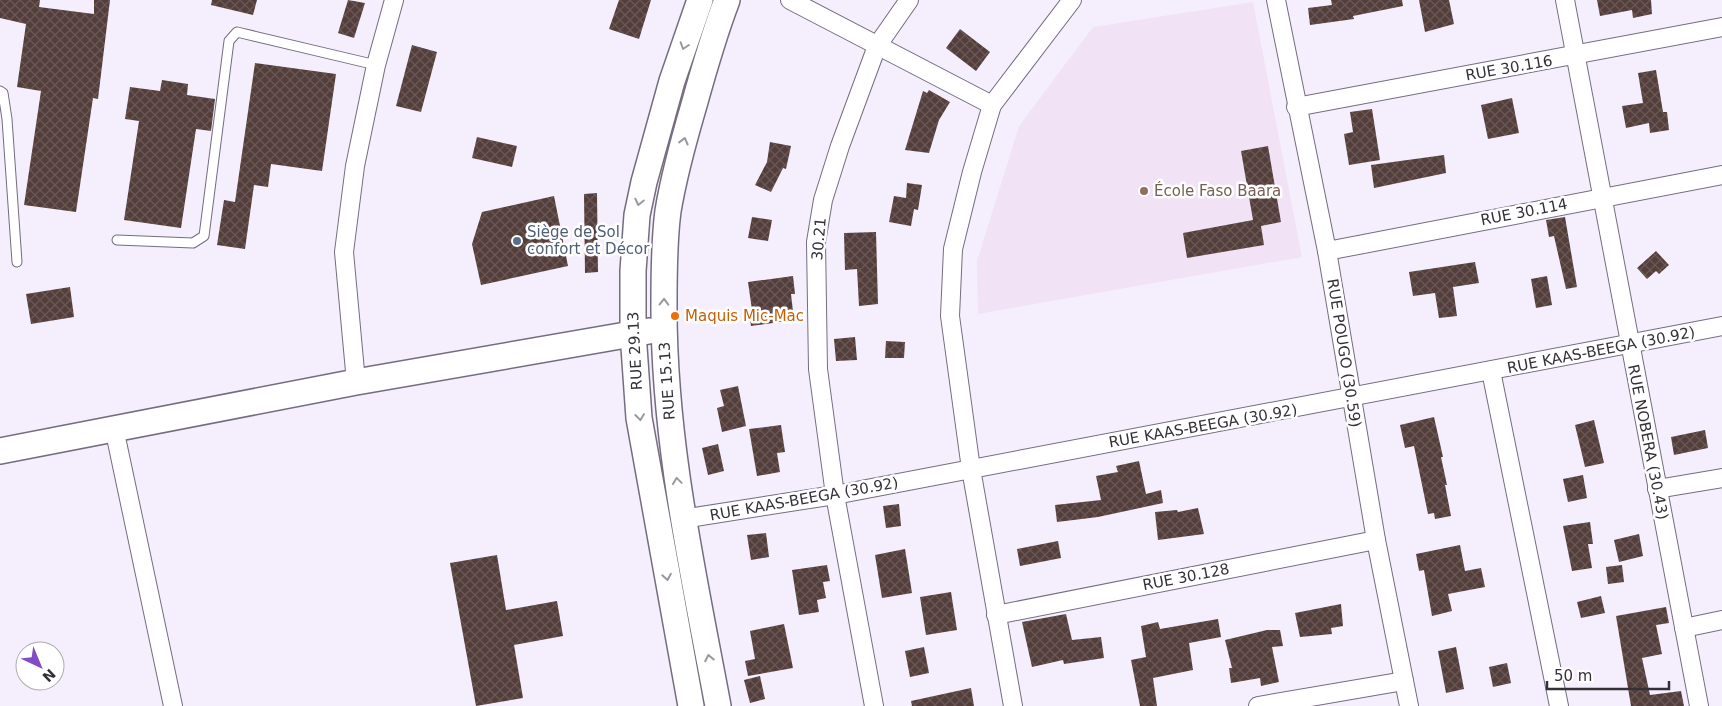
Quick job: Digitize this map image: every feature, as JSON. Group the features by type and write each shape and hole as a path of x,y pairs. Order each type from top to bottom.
{"main road":[{"name":"RUE 29.13","path":"691,706 639,418 633,333 633,271 637,215 672,81 700,0"},
{"name":"RUE 15.13","path":"718,706 682,519 669,422 664,329 668,212 687,131 727,0"},
{"path":"0,451 356,382 664,329"}],"street":[{"path":"356,382 344,252 355,166 376,65 394,0"},
{"path":"790,0 992,105"},
{"name":"30.21","path":"874,706 835,496 818,369 816,242 823,200 840,146 877,46 909,0"},
{"path":"1013,706 971,469 950,316 953,249 972,172 992,105 1072,0"},
{"name":"RUE POUGO (30.59)","path":"1276,0 1296,107 1327,251 1376,540 1410,706"},
{"name":"RUE NOBERA (30.43)","path":"1565,0 1699,706"},
{"name":"RUE 30.116","path":"1296,107 1722,27"},
{"name":"RUE 30.114","path":"1327,251 1722,175"},
{"name":"RUE KAAS-BEEGA (30.92)","path":"682,519 835,496 1722,326"},
{"path":"1491,371 1559,706"},
{"path":"114,428 173,706"},
{"path":"1657,489 1722,478"},
{"name":"RUE 30.128","path":"996,615 1376,540"},
{"path":"1684,628 1722,620"},
{"path":"1258,706 1404,681"}],"lane":[{"path":"117,240 194,243 204,236 229,41 237,32 376,65"},
{"path":"0,91 3,94 7,119 17,262"}],"shaded area":[{"name":"École Faso Baara","path":"1253,2 1302,257 978,314 977,261 1019,126 1093,27"}],"building":[{"path":"0,0 40,0 39,7 94,14 94,0 110,0 98,99 93,98 76,212 24,205 41,91 17,87 26,24 0,18"},
{"path":"212,0 257,0 253,15 211,5"},
{"path":"348,0 365,3 354,38 338,33"},
{"path":"619,0 651,0 639,39 609,29"},
{"path":"1331,0 1402,0 1403,6 1353,16 1354,19 1310,25 1308,8 1332,5"},
{"path":"1419,0 1449,0 1454,24 1425,32"},
{"path":"1597,0 1651,0 1652,14 1633,18 1632,10 1600,16"},
{"path":"960,29 990,52 976,71 946,48"},
{"path":"412,45 437,52 421,112 396,106"},
{"path":"255,63 336,74 322,171 271,164 268,187 254,185 245,249 217,245 224,200 235,202"},
{"path":"1656,70 1663,112 1667,112 1669,130 1650,133 1649,123 1626,128 1622,106 1643,103 1638,73"},
{"path":"162,80 188,84 187,95 215,99 211,131 196,129 181,228 124,220 139,121 125,119 130,87 160,91"},
{"path":"929,90 950,102 939,120 929,153 905,150 923,91 927,93"},
{"path":"1512,98 1519,133 1488,139 1481,105"},
{"path":"1372,109 1380,160 1349,165 1344,134 1353,132 1350,112"},
{"path":"477,137 517,146 512,167 472,158"},
{"path":"770,142 791,146 786,169 783,168 771,192 755,185 767,162"},
{"path":"1268,146 1281,222 1261,226 1264,245 1187,258 1183,233 1253,220 1241,151"},
{"path":"1444,155 1446,173 1374,188 1371,165"},
{"path":"907,183 922,185 918,210 914,209 911,226 889,222 894,196 906,198"},
{"path":"597,193 598,272 585,273 584,194"},
{"path":"554,196 568,266 481,285 472,244 482,212"},
{"path":"752,217 772,220 768,241 748,238"},
{"path":"1565,217 1577,287 1566,289 1554,236 1549,237 1546,220"},
{"path":"876,232 878,304 859,306 857,269 845,270 844,233"},
{"path":"1656,251 1669,265 1659,274 1656,271 1647,279 1637,268"},
{"path":"1475,262 1479,283 1453,287 1457,316 1439,318 1435,293 1413,296 1409,272"},
{"path":"793,276 795,294 791,294 794,320 751,326 749,311 752,310 748,282"},
{"path":"1547,276 1552,305 1536,308 1531,279"},
{"path":"70,287 74,317 31,324 26,294"},
{"path":"855,337 857,360 836,361 834,339"},
{"path":"886,341 905,342 904,358 885,358"},
{"path":"738,386 746,426 722,432 717,408 724,406 720,390"},
{"path":"1434,417 1443,457 1441,457 1451,516 1435,519 1434,513 1428,514 1414,446 1405,448 1400,425"},
{"path":"1594,420 1604,463 1585,467 1575,425"},
{"path":"781,425 785,452 777,453 780,472 757,476 749,429"},
{"path":"1705,430 1708,448 1674,455 1671,437"},
{"path":"718,444 724,471 708,475 702,448"},
{"path":"1139,461 1146,494 1161,490 1163,503 1098,517 1057,522 1055,505 1101,500 1096,476 1118,472 1116,466"},
{"path":"1583,475 1587,498 1568,502 1563,479"},
{"path":"899,504 901,526 886,528 883,506"},
{"path":"1198,508 1204,534 1158,540 1155,512 1177,510 1178,512"},
{"path":"1590,522 1593,544 1588,544 1592,568 1572,571 1563,526"},
{"path":"766,533 769,557 751,560 747,535"},
{"path":"1639,534 1643,556 1619,562 1614,540"},
{"path":"1058,541 1061,558 1020,566 1017,549"},
{"path":"1460,545 1465,571 1481,568 1485,587 1448,594 1452,611 1432,616 1424,570 1419,571 1416,554"},
{"path":"905,549 912,593 882,598 875,555"},
{"path":"497,555 506,610 557,601 563,636 514,645 523,698 476,706 450,563"},
{"path":"827,565 830,581 823,582 826,598 817,600 819,612 799,615 792,570"},
{"path":"1622,565 1624,582 1608,584 1606,567"},
{"path":"951,592 957,630 926,635 920,597"},
{"path":"1601,596 1605,613 1581,618 1577,602"},
{"path":"1341,604 1343,626 1331,628 1332,634 1300,637 1295,613"},
{"path":"1666,607 1669,623 1656,625 1662,654 1642,658 1650,695 1681,691 1684,706 1631,706 1616,616"},
{"path":"1066,614 1072,640 1101,637 1104,658 1064,664 1063,660 1032,667 1022,622"},
{"path":"1218,619 1221,637 1189,643 1193,670 1153,678 1157,706 1140,706 1131,660 1146,657 1141,626 1158,622 1160,629"},
{"path":"784,624 793,668 748,676 745,661 755,659 750,631"},
{"path":"1267,630 1280,630 1283,646 1272,647 1279,682 1261,686 1260,678 1231,683 1229,668 1232,668 1225,640"},
{"path":"924,647 929,673 910,677 905,651"},
{"path":"1456,647 1464,689 1446,693 1438,651"},
{"path":"1507,663 1511,683 1493,687 1489,667"},
{"path":"760,676 765,699 750,703 744,680"},
{"path":"971,688 974,706 912,706 911,701"}],"place":[{"name":"École Faso Baara","path":"1144,191"},
{"name":"Siège de Sol confort et Décor","path":"517,241"},
{"name":"Maquis Mic-Mac","path":"675,316"}]}
